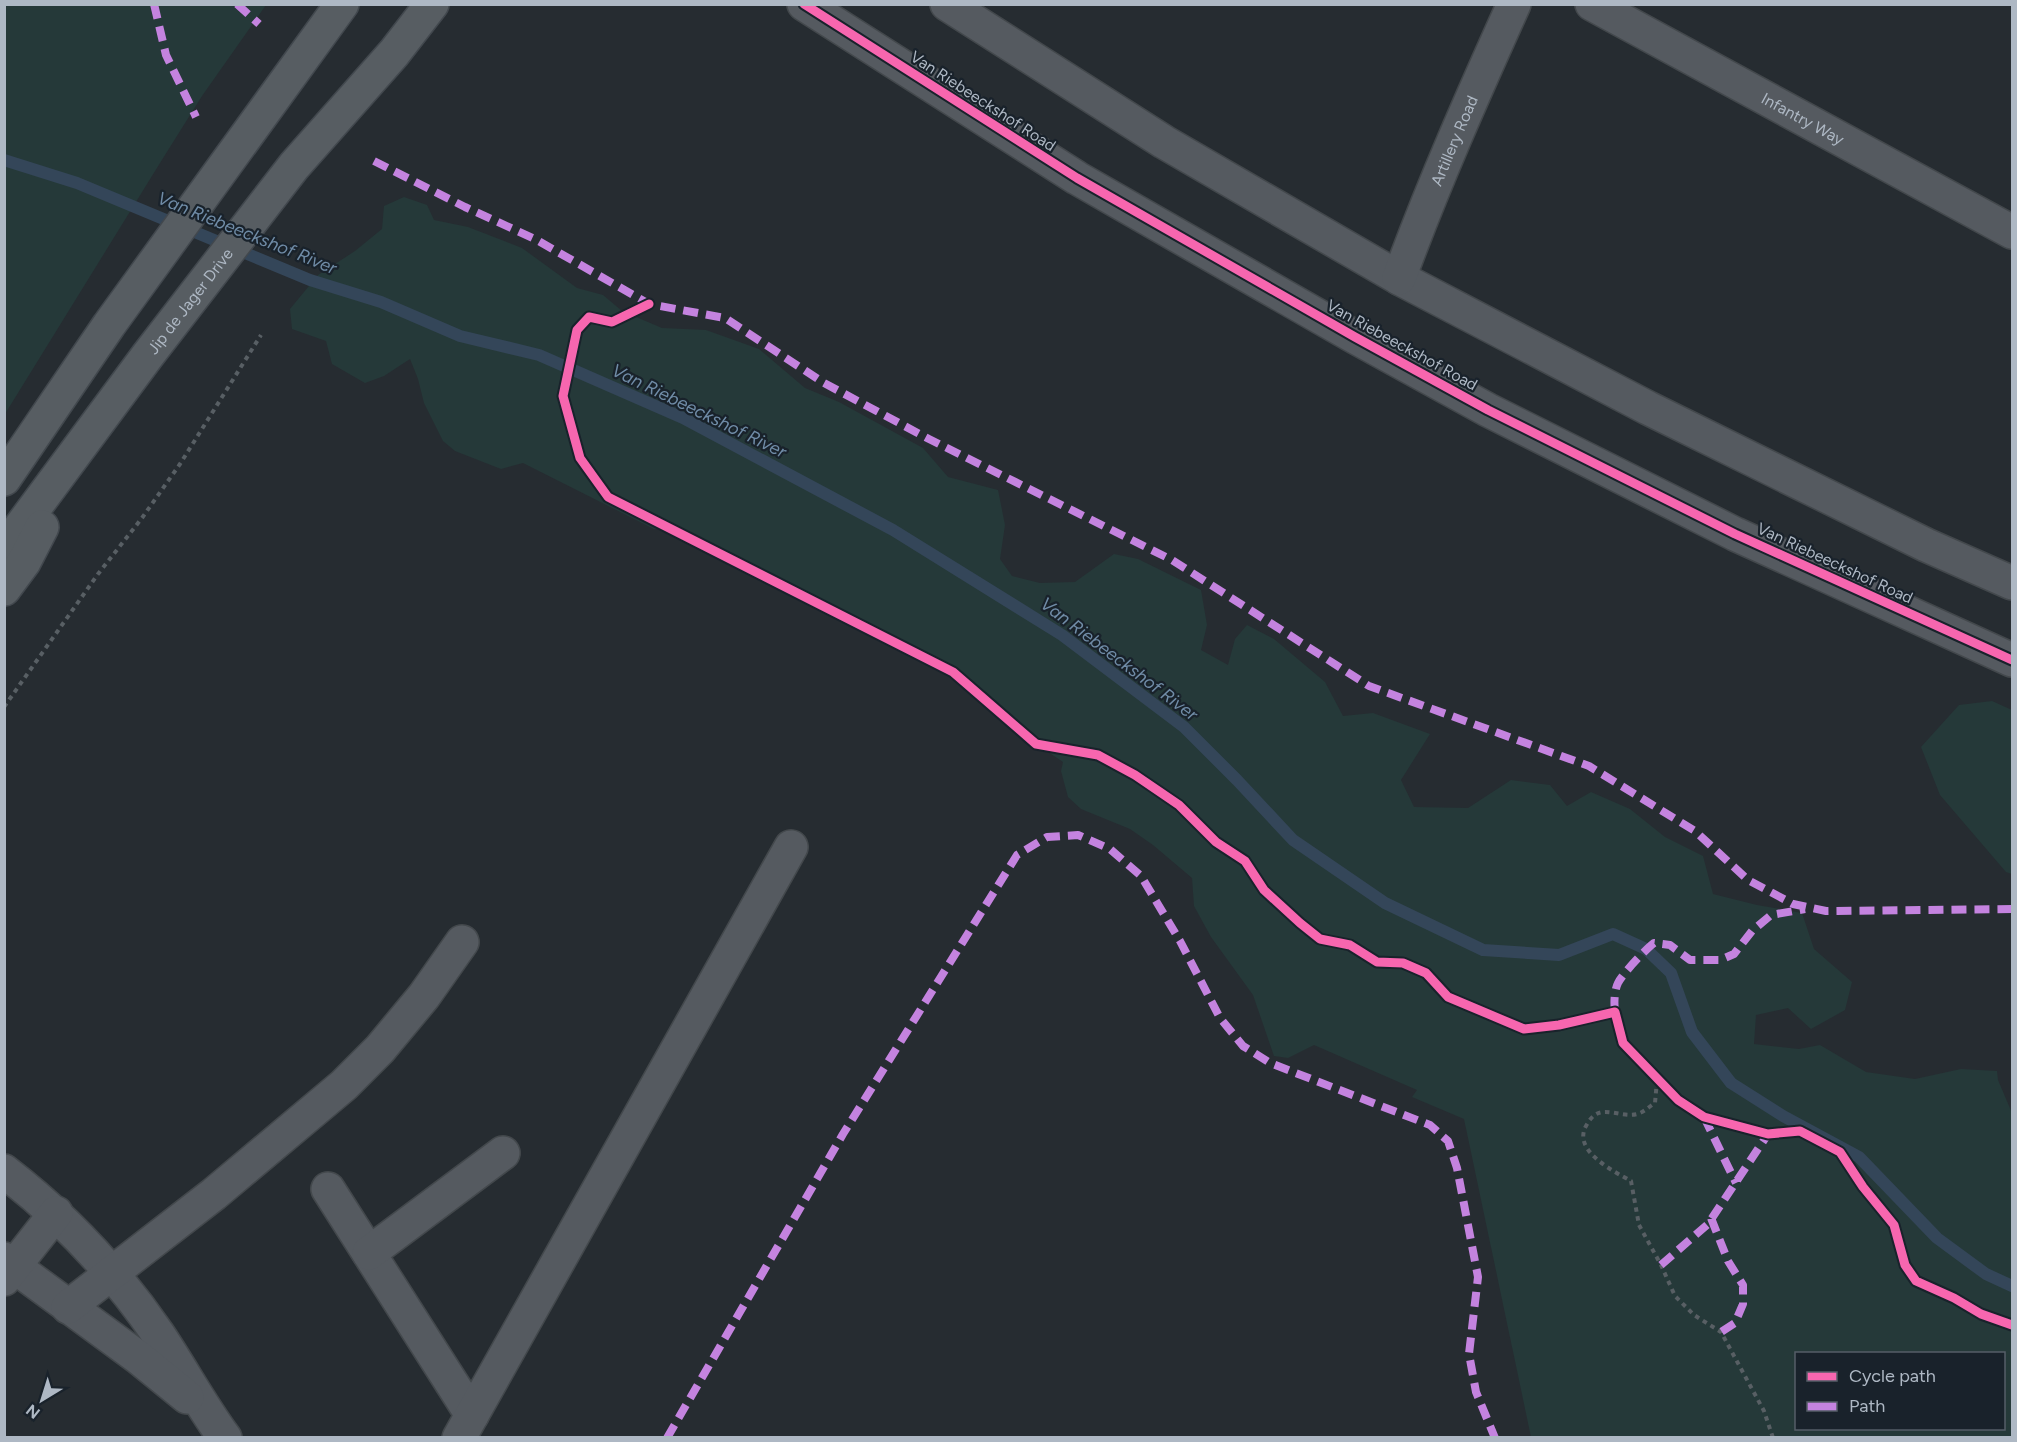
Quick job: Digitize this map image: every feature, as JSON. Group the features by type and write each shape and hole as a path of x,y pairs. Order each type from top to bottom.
{"main road":[{"path":"4,479 109,325 342,4"},
{"name":"Jip de Jager Drive","path":"4,549 70,458 294,166 394,53 432,4"},
{"path":"4,588 24,562 37,539 70,458"}],"street":[{"name":"Van Riebeeckshof Road","path":"804,4 1077,178 1355,337 1488,410 1735,534 2013,660"},
{"path":"947,4 1164,142 1400,278 1648,408 1917,541 2013,583"},
{"name":"Artillery Road","path":"1400,278 1415,235 1514,4"},
{"name":"Infantry Way","path":"1592,4 2013,232"},
{"path":"465,1426 791,847"},
{"path":"68,1307 214,1194 344,1084 387,1040 424,996 462,942"},
{"path":"369,1253 503,1153"},
{"path":"4,1171 56,1213 113,1274 158,1334 205,1411 225,1437"},
{"path":"328,1189 369,1253 465,1426"},
{"path":"56,1213 8,1268 68,1307 139,1358 205,1411"}],"path":[{"path":"4,707 98,574 142,518 180,464 261,335"},
{"path":"1657,1080 1655,1103 1638,1114 1602,1112 1592,1116 1584,1131 1585,1143 1592,1155 1603,1166 1631,1181 1639,1225 1675,1296 1695,1315 1721,1332 1764,1411 1773,1437"}],"green space":[{"path":"5,4 266,5 202,96 5,414"},
{"path":"404,197 427,205 434,220 468,227 522,248 577,288 603,295 622,311 662,328 706,330 759,349 805,388 839,402 923,448 948,477 998,490 1005,525 1000,559 1012,576 1040,583 1075,582 1114,554 1138,559 1201,590 1207,625 1201,650 1228,665 1235,639 1247,625 1274,639 1325,682 1343,716 1373,713 1430,734 1401,780 1414,807 1468,808 1511,780 1550,785 1567,806 1591,792 1630,809 1665,837 1703,856 1713,894 1802,913 1814,949 1852,982 1845,1010 1811,1029 1788,1008 1756,1015 1754,1044 1799,1049 1820,1045 1866,1072 1915,1079 1961,1069 1997,1071 1998,1080 2012,1113 2012,1437 1531,1437 1464,1119 1412,1097 1417,1090 1314,1045 1288,1058 1274,1056 1253,995 1211,937 1194,906 1192,878 1130,829 1081,809 1068,797 1061,771 1063,762 1036,744 939,664 896,647 858,628 853,616 812,600 670,529 654,529 523,463 501,469 455,451 443,441 424,403 410,359 384,376 365,383 332,364 326,341 292,329 290,309 318,275 355,251 382,229 384,206"},
{"path":"1992,701 2012,710 2012,874 2006,872 1940,795 1921,747 1959,705"}],"waterway":[{"name":"Van Riebeeckshof River","path":"4,160 77,183 310,280 381,302 460,336 539,355 683,418 893,530 1062,635 1184,727 1293,840 1385,903 1483,950 1559,955 1613,934 1646,949 1671,973 1692,1032 1731,1083 1783,1116 1859,1157 1937,1238 1986,1274 2012,1286"}],"marked path":[{"path":"154,4 166,55 196,117"},
{"path":"237,4 259,24"},
{"path":"374,161 535,239 649,304 725,318 824,383 929,439 1172,560 1369,686 1589,766 1695,831 1748,880 1793,904 1826,911 2012,909"},
{"path":"667,1438 843,1134 1017,855 1047,837 1078,835 1110,849 1141,876 1180,941 1220,1018 1243,1046 1270,1063 1430,1125 1448,1141 1457,1168 1478,1277 1469,1354 1476,1392 1495,1438"},
{"path":"1615,1012 1614,1001 1618,983 1654,943 1670,945 1690,960 1720,960 1734,954 1752,931 1771,915 1805,909"},
{"path":"1704,1117 1736,1183"},
{"path":"1661,1265 1708,1224 1768,1134"},
{"path":"1711,1218 1728,1261 1743,1285 1743,1304 1735,1323 1721,1332"}],"cycle path":[{"path":"804,4 1077,178 1355,337 1488,410 1735,534 2012,660"},
{"path":"649,304 612,322 589,317 577,330 563,396 580,458 608,497 953,672 1036,744 1098,755 1135,775 1179,805 1216,842 1245,861 1264,890 1320,939 1350,945 1377,962 1403,963 1426,973 1448,997 1524,1029 1559,1025 1615,1012 1623,1043 1678,1100 1704,1117 1768,1134 1800,1131 1840,1152 1863,1187 1894,1225 1905,1265 1916,1281 1954,1298 1981,1314 2012,1325"}]}
